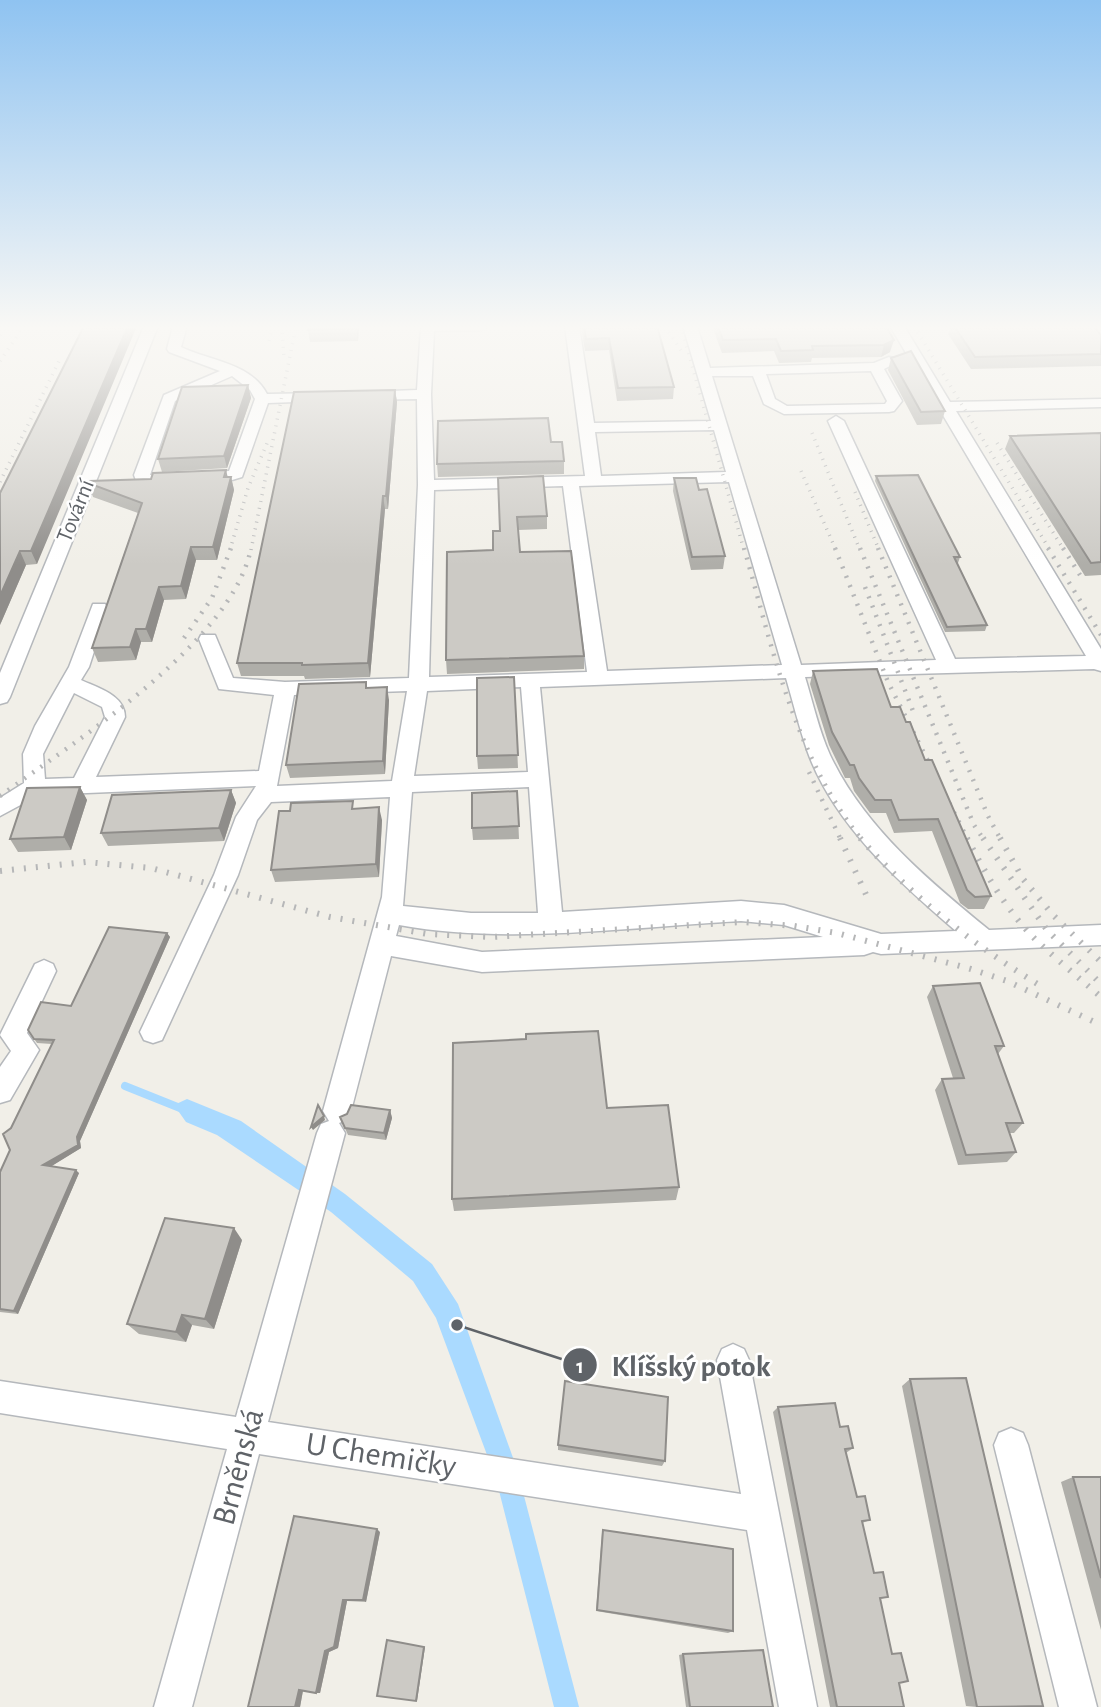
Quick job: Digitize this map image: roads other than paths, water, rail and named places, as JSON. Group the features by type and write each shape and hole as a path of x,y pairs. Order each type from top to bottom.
{"street":[{"name":"Tovární","path":"0,697 119,406"},
{"name":"Brněnská","path":"173,1707 391,914 401,786 422,664 426,555 424,406"},
{"path":"584,406 594,481"},
{"path":"714,406 818,752 839,794 864,827 906,871 984,940"},
{"path":"777,406 784,410 893,406"},
{"path":"208,639 226,684 285,689 1100,663 946,407 988,406"},
{"path":"836,421 948,666"},
{"path":"587,428 720,425"},
{"path":"426,485 736,477"},
{"path":"570,481 598,678"},
{"path":"35,787 33,754 45,726 79,667 99,608"},
{"path":"530,680 551,922"},
{"path":"71,683 109,702 115,710 115,717 82,784"},
{"path":"153,1032 226,875 247,817 267,786 285,689"},
{"path":"0,808 35,787 82,784 401,786 539,779"},
{"path":"391,914 467,924 551,922 730,911 763,912 808,921 881,944"},
{"path":"383,944 482,962 1101,935"},
{"path":"0,1091 26,1050 13,1035 44,971"},
{"path":"733,1360 798,1707"},
{"name":"U Chemičky","path":"0,1397 763,1515"},
{"path":"1011,1445 1078,1707"}],"lane":[{"path":"166,406 142,475 143,480 222,478 236,474 260,406"}],"water":[{"path":"187,1099 241,1121 345,1194 432,1264 458,1304 517,1469 579,1707 554,1707 496,1479 436,1318 413,1281 331,1212 217,1135 186,1122 174,1105"}],"waterway":[{"path":"125,1086 180,1108"}],"railway":[{"path":"0,482 37,406"},
{"path":"251,550 280,406"},
{"path":"703,406 744,550"},
{"path":"962,406 1050,550"},
{"path":"812,433 860,550"},
{"path":"230,550 248,488 268,441"},
{"path":"997,443 1064,550"},
{"path":"801,471 836,550"},
{"path":"855,492 879,550"},
{"path":"184,638 212,598 231,548"},
{"path":"0,796 107,719 183,654 215,619 238,583 251,548"},
{"path":"744,548 776,663 802,737 819,773 862,840"},
{"path":"835,548 888,682 968,840"},
{"path":"860,548 974,825 984,840"},
{"path":"878,548 988,816 1001,840"},
{"path":"1048,548 1101,635"},
{"path":"1063,548 1080,575"},
{"path":"865,587 913,711"},
{"path":"809,772 841,840"},
{"path":"840,838 869,901"},
{"path":"860,838 902,881 946,920 1044,988"},
{"path":"967,838 997,891 1025,928 1101,997"},
{"path":"983,838 1047,930 1101,984"},
{"path":"1000,838 1023,879 1053,915 1101,962"},
{"path":"0,871 86,862 151,868 330,917 428,934 491,937 743,922 794,926 837,933 971,969 1007,981 1101,1025"}],"place":[{"name":"Klíšský potok","path":"457,1325"}]}
